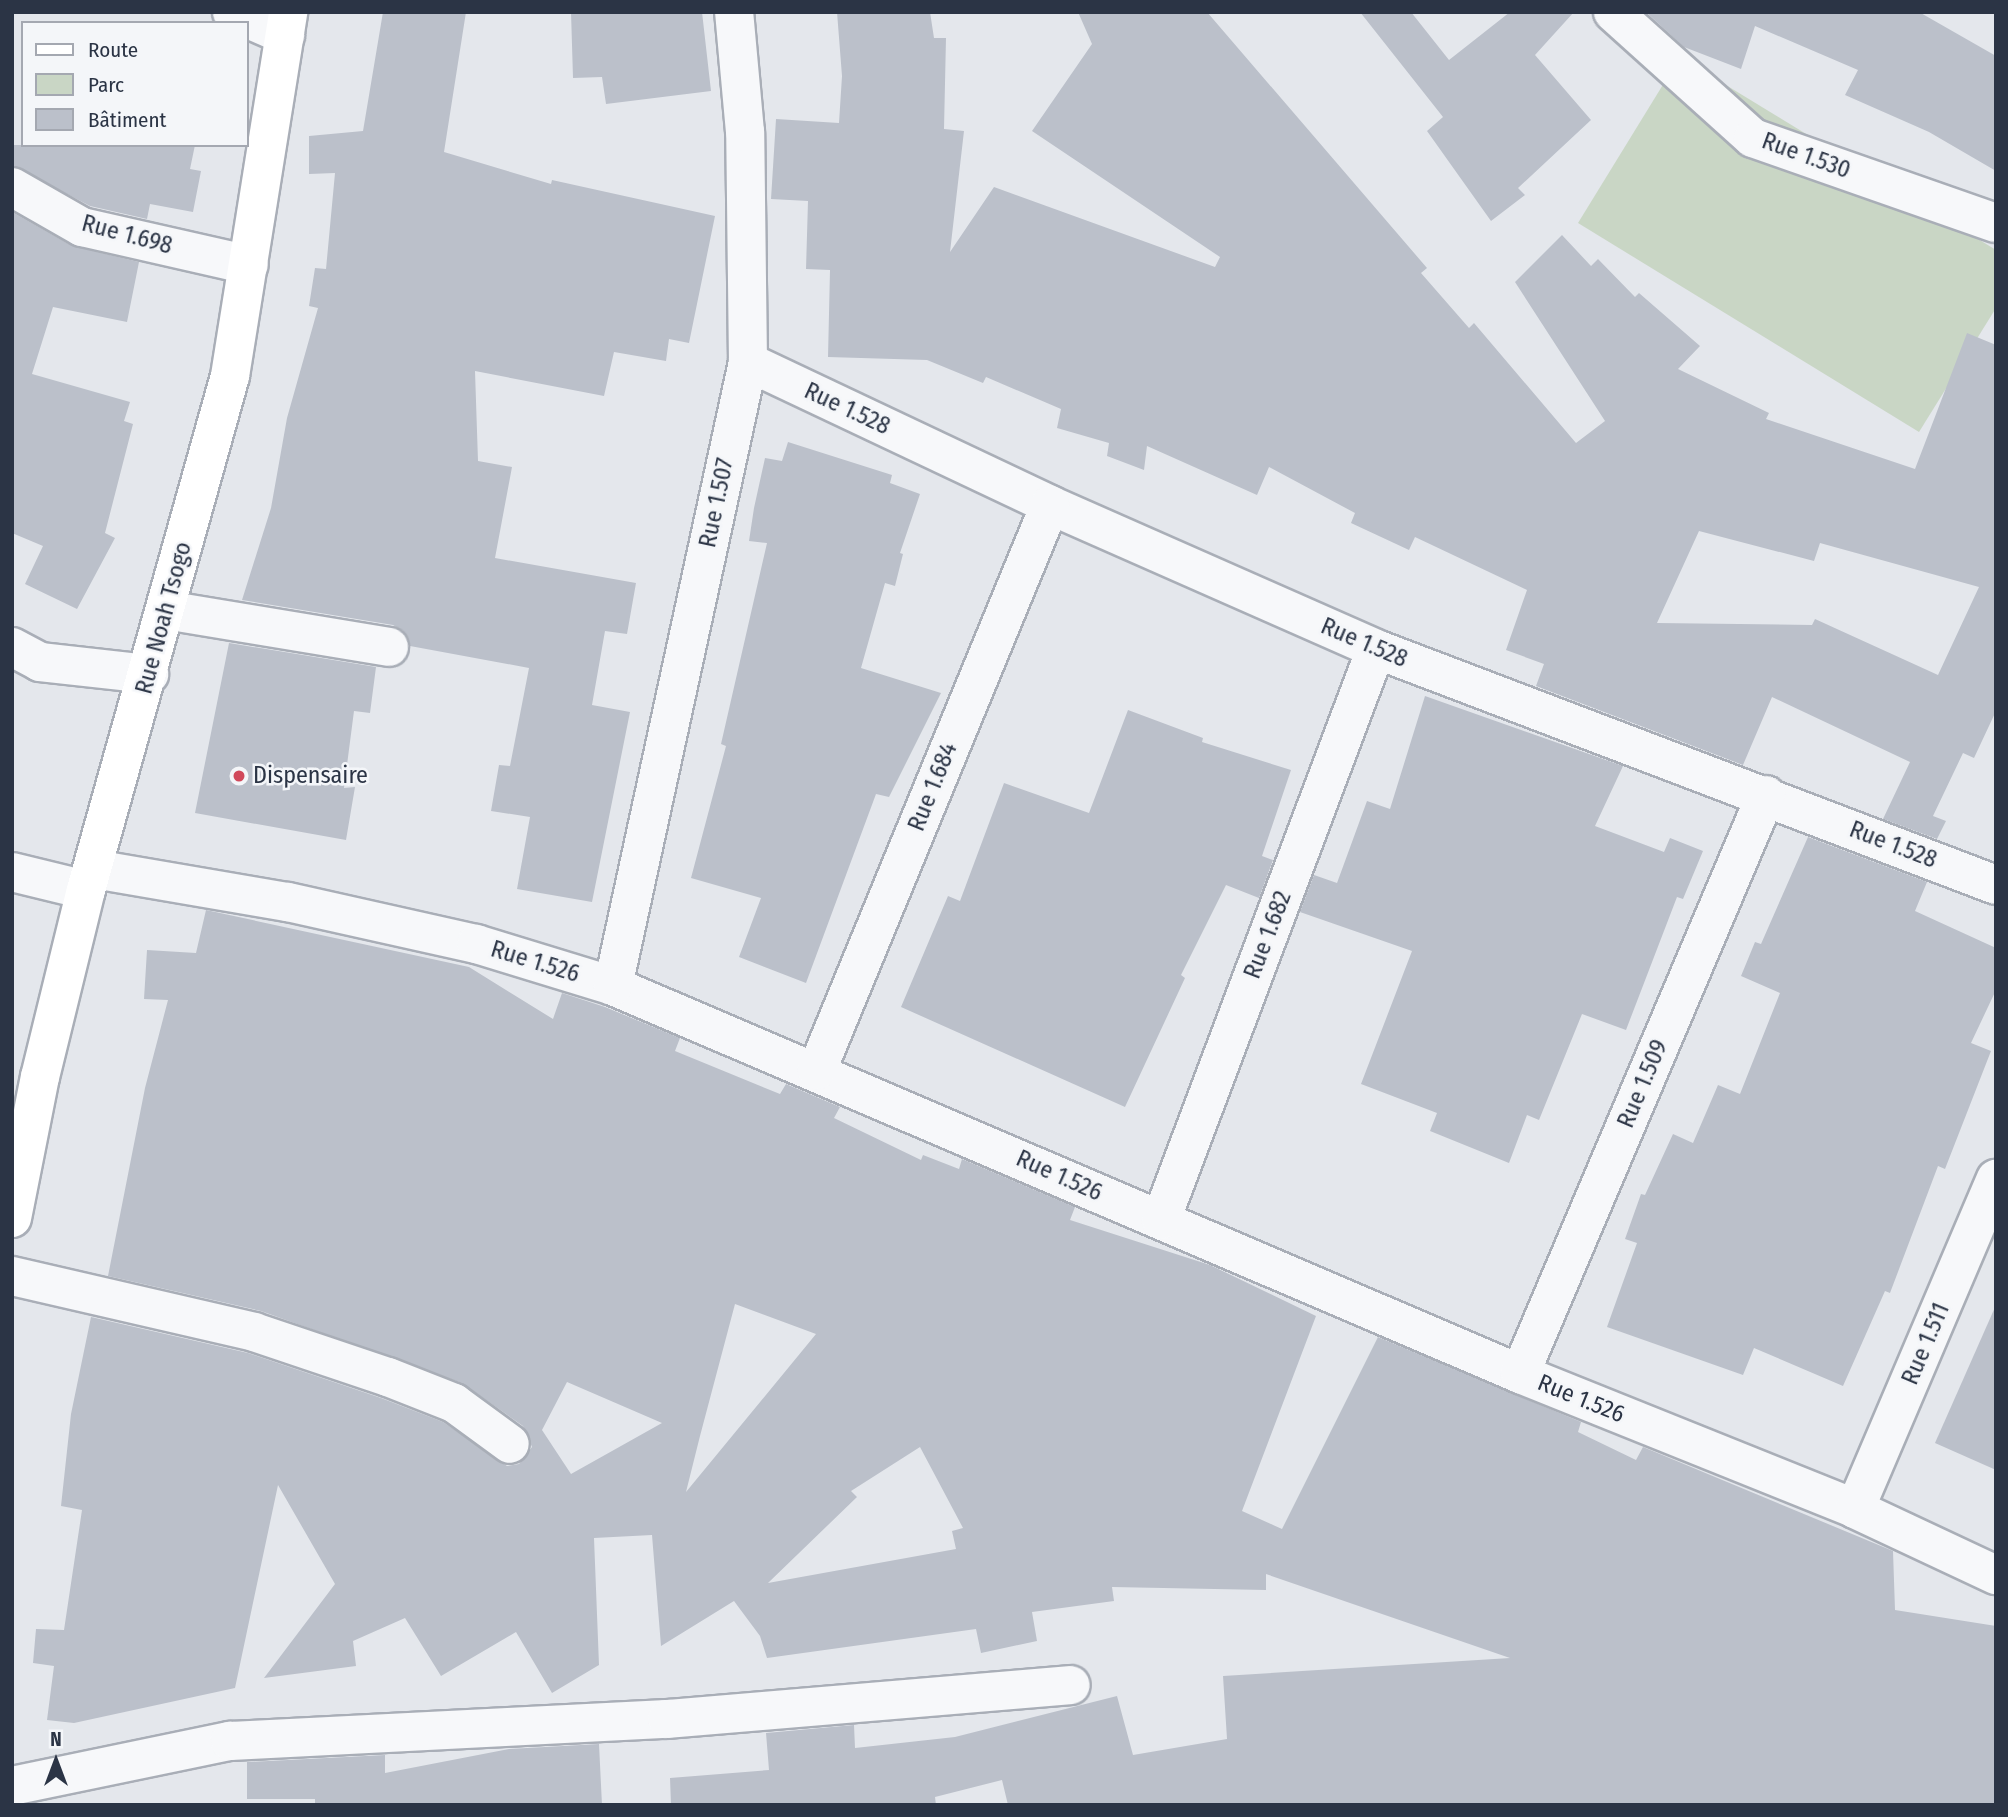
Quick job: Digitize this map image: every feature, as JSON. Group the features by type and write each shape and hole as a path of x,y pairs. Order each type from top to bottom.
{"main road":[{"name":"Rue Noah Tsogo","path":"12,1218 40,1077 90,880 230,376 286,24"}],"street":[{"path":"232,12 286,24"},
{"name":"Rue 1.507","path":"613,986 748,362 745,132 734,12"},
{"name":"Rue 1.530","path":"1613,12 1753,138 1996,223"},
{"name":"Rue 1.698","path":"12,187 82,227 249,265"},
{"name":"Rue 1.528","path":"748,362 1050,505 1376,649 1766,794 1996,885"},
{"name":"Rue 1.684","path":"817,1070 1050,505"},
{"path":"166,610 389,647"},
{"path":"12,647 40,662 149,674"},
{"name":"Rue 1.682","path":"1161,1220 1376,649"},
{"name":"Rue 1.509","path":"1520,1374 1766,794"},
{"name":"Rue 1.526","path":"12,872 288,902 449,938 613,986 817,1070 1520,1374 1855,1509 1996,1575"},
{"name":"Rue 1.511","path":"1855,1509 1996,1179"},
{"path":"12,1276 254,1332 388,1377 454,1403 510,1444"},
{"path":"12,1786 230,1741 667,1719 1071,1685"}],"green space":[{"path":"1680,57 1996,250 1996,308 1919,432 1578,223"}],"building":[{"path":"383,12 466,12 444,152 551,184 552,180 715,216 689,343 669,339 666,361 614,352 604,396 475,371 478,461 512,467 495,558 636,583 627,634 605,631 592,705 630,712 592,902 517,889 530,817 491,811 499,765 510,766 529,668 410,646 403,631 393,625 242,600 271,508 287,418 318,308 309,306 315,268 326,269 335,173 309,174 309,136 363,131"},
{"path":"571,12 702,12 711,91 606,104 602,77 573,78"},
{"path":"837,12 930,12 934,38 946,38 944,129 964,131 950,252 994,187 1215,267 1220,257 1032,131 1092,44 1078,12 1207,12 1427,268 1421,273 1469,328 1474,323 1576,443 1605,421 1515,282 1562,235 1591,266 1598,259 1635,297 1639,293 1700,346 1678,369 1769,413 1766,419 1915,469 1967,333 1996,345 1996,711 1974,758 1963,753 1933,816 1946,821 1937,839 1883,819 1910,762 1772,697 1743,765 1536,686 1544,664 1506,650 1527,590 1415,537 1409,550 1351,523 1355,513 1269,467 1257,495 1147,446 1144,470 1107,456 1109,443 1057,428 1061,409 986,377 983,383 927,360 828,357 830,270 806,269 808,201 771,199 776,119 839,123 842,76","holes":["1699,531 1814,561 1820,543 1979,587 1938,675 1815,619 1812,625 1657,623"]},
{"path":"1360,12 1411,12 1449,60 1510,12 1574,12 1535,55 1591,120 1518,188 1525,195 1491,221 1427,131 1443,117"},
{"path":"1646,12 1919,12 1996,56 1996,171 1929,132 1845,95 1858,70 1755,26 1741,69 1684,47"},
{"path":"12,145 195,147 190,169 201,171 193,212 150,204 147,219 90,206 12,165"},
{"path":"12,212 72,246 139,262 127,322 53,307 32,374 130,402 124,421 133,424 105,533 115,538 77,609 25,584 43,546 12,533"},
{"path":"788,442 892,475 890,483 920,494 900,553 903,554 895,586 885,583 861,668 941,693 889,797 876,794 806,983 739,957 761,898 691,878 726,746 721,744 767,543 749,541 765,458 782,461"},
{"path":"229,643 376,667 370,713 354,711 344,788 355,787 346,840 195,813"},
{"path":"1425,696 1623,766 1595,826 1664,852 1670,838 1703,851 1683,899 1677,897 1626,1030 1582,1014 1539,1120 1527,1115 1509,1163 1430,1131 1437,1113 1361,1084 1412,951 1300,912 1314,875 1337,883 1367,801 1390,809"},
{"path":"1128,710 1203,738 1202,742 1291,770 1262,856 1273,860 1259,898 1226,885 1181,975 1185,978 1125,1107 901,1007 948,896 960,901 1004,783 1089,813"},
{"path":"1808,837 1927,882 1915,911 1996,948 1996,990 1971,1043 1991,1051 1945,1169 1938,1166 1890,1293 1885,1291 1843,1386 1754,1348 1743,1375 1607,1327 1637,1243 1625,1239 1641,1194 1645,1195 1673,1134 1693,1143 1718,1085 1740,1094 1780,993 1741,976 1755,942 1761,944"},
{"path":"206,910 469,967 553,1019 562,993 605,1007 680,1038 675,1051 780,1094 786,1084 840,1107 834,1118 921,1160 923,1155 959,1169 962,1159 1075,1207 1070,1220 1210,1265 1316,1316 1242,1511 1282,1529 1378,1337 1581,1422 1578,1432 1636,1460 1643,1447 1893,1551 1895,1610 1996,1626 1996,1805 1008,1805 1002,1780 935,1797 936,1805 671,1805 670,1778 769,1770 766,1733 854,1725 855,1748 955,1737 1117,1696 1133,1755 1227,1739 1223,1676 1510,1658 1266,1574 1266,1590 1112,1587 1114,1601 1032,1612 1037,1641 981,1653 976,1629 767,1658 760,1636 734,1601 661,1646 652,1535 594,1538 599,1665 552,1693 516,1632 441,1676 405,1618 353,1641 356,1666 264,1678 335,1584 278,1485 235,1688 74,1723 47,1720 54,1666 33,1663 36,1629 64,1630 82,1510 61,1506 71,1414 91,1317 248,1353 381,1398 443,1422 507,1466 519,1464 532,1447 523,1426 462,1383 261,1311 108,1276 145,1088 168,1000 144,999 147,950 196,953","holes":["735,1304 816,1334 686,1492 700,1436","567,1382 662,1423 571,1474 542,1430","920,1447 963,1528 952,1531 956,1549 768,1583 857,1497 851,1491"]},
{"path":"1996,1305 1996,1470 1935,1443"},
{"path":"599,1744 602,1805 315,1805 315,1799 247,1799 247,1762 385,1755 385,1773 509,1749"}],"place":[{"name":"Dispensaire","path":"239,776"}]}
